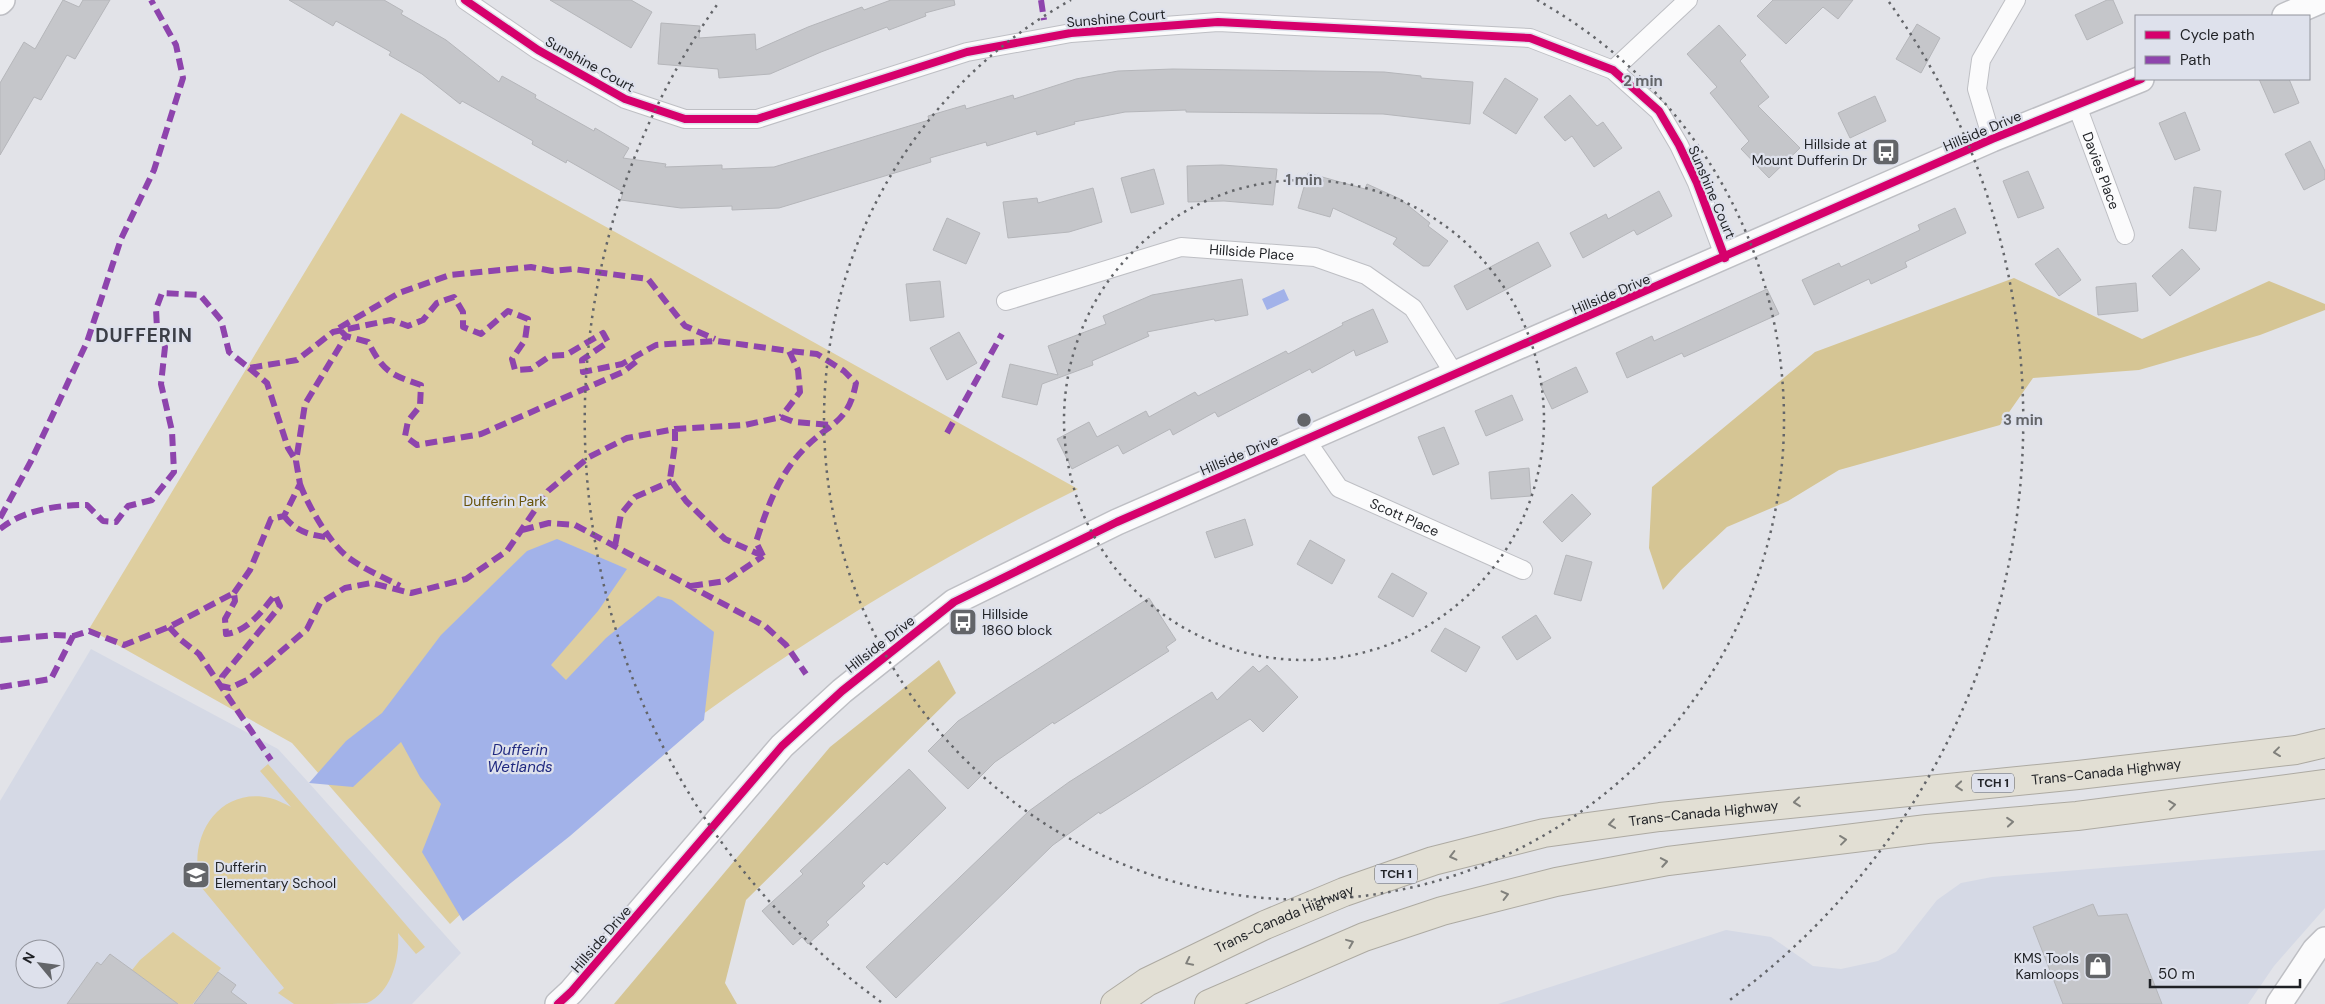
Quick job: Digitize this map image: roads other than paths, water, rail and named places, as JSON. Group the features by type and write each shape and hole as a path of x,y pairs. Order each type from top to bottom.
{"highway":[{"name":"Trans-Canada Highway","path":"1114,1004 1147,982 1265,924 1344,892 1433,861 1544,833 1670,816 2108,772 2296,750 2325,743"},
{"path":"1209,1004 1364,937 1442,911 1556,882 1668,861 1927,829 2077,816 2325,784"},
{"path":"1242,1004 1305,961"},
{"path":"1099,1004 1147,982"}],"street":[{"name":"Sunshine Court","path":"465,0 538,50 625,99 685,119 757,119 967,52 1071,33 1218,22 1530,38 1613,70 1659,111 1680,145 1726,258"},
{"path":"1613,70 1688,0"},
{"path":"1992,139 1977,89 1981,60 2016,0"},
{"path":"2287,15 2322,0"},
{"name":"Hillside Drive","path":"558,1004 584,978 782,746 842,690 954,602 1117,522 1726,258 1992,139 2139,80"},
{"name":"Davies Place","path":"2077,106 2125,235"},
{"name":"Hillside Place","path":"1006,301 1180,247 1315,257 1366,274 1413,308 1455,375"},
{"name":"Scott Place","path":"1306,440 1339,488 1523,570"},
{"path":"2278,1004 2315,950 2325,940"}],"water":[{"path":"1284,289 1289,300 1267,310 1262,299"},
{"name":"Dufferin Wetlands","path":"557,539 627,569 598,611 551,665 566,680 606,638 658,596 672,600 714,632 704,720 570,836 463,921 422,852 441,804 420,777 401,742 353,787 309,783 346,741 382,713 441,635 527,551"}],"place":[{"name":"Hillside at Mount Dufferin Dr","path":"1886,152"},
{"name":"Hillside 1860 block","path":"963,622"},
{"name":"Dufferin Elementary School","path":"196,875"},
{"name":"KMS Tools Kamloops","path":"2098,966"}],"district":[{"name":"DUFFERIN","path":"144,335"}],"park label":[{"name":"Dufferin Park","path":"505,501"}]}
